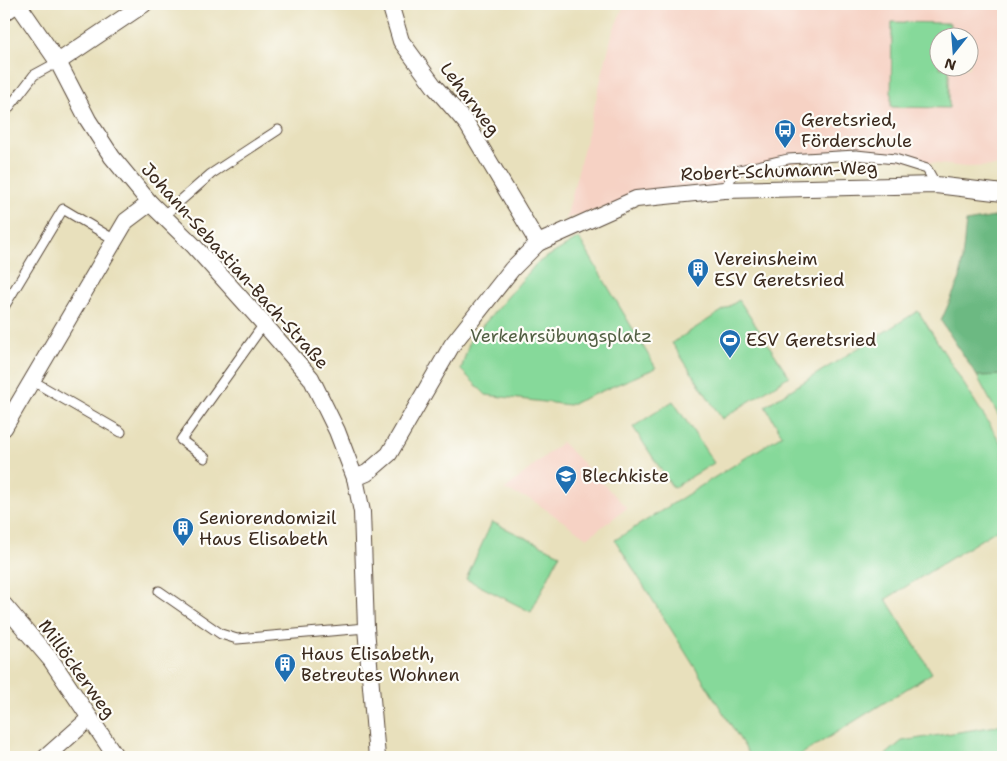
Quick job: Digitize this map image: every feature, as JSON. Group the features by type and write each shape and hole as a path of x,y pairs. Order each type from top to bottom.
{"street":[{"path":"4,13 18,4"},
{"name":"Johann-Sebastian-Bach-Straße","path":"18,4 58,62 88,120 112,157 150,204 193,245 311,378 337,431 355,478 362,512 366,628 377,757"},
{"path":"58,62 144,4"},
{"name":"Leharweg","path":"390,4 401,41 434,86 467,124 538,243"},
{"name":"Robert-Schumann-Weg","path":"355,478 367,473 390,454 452,344 512,269 538,243 636,199 724,190 936,186 1003,193"},
{"path":"4,428 126,220 150,204"},
{"name":"Millöckerweg","path":"4,606 51,660 116,757"},
{"path":"46,757 90,718"}],"lane":[{"path":"4,114 34,75 58,62"},
{"path":"163,216 211,174 278,130"},
{"path":"724,190 735,171 788,159 856,155 895,159 927,168 936,186"},
{"path":"4,307 63,209 115,240"},
{"path":"204,458 181,440 264,324"},
{"path":"31,380 121,432"},
{"path":"159,591 222,634 237,639 366,628"}],"shaded area":[{"path":"625,4 1003,4 1003,166 966,167 849,154 735,171 724,190 636,199 566,219 613,31"},
{"name":"Blechkiste","path":"562,442 627,508 587,538 532,500 504,490"}],"green space":[{"path":"892,22 950,23 950,28 930,28 930,78 949,78 949,108 891,107"},
{"path":"1003,217 1003,375 977,376 941,321 960,278 966,222"},
{"name":"Verkehrsübungsplatz","path":"579,238 656,368 569,405 486,395 461,370 470,340 537,263"},
{"name":"ESV Geretsried","path":"739,300 789,376 722,419 672,343"},
{"path":"918,311 1003,446 1003,526 886,599 932,673 797,757 751,757 615,540 782,435 765,406"},
{"path":"1003,375 1003,424 977,376"},
{"path":"673,401 714,463 673,488 633,427"},
{"path":"492,522 560,554 531,612 466,579"},
{"path":"1003,725 1003,757 883,757 902,741"}],"place":[{"name":"Geretsried, Förderschule","path":"785,149"},
{"name":"Vereinsheim ESV Geretsried","path":"698,288"},
{"name":"ESV Geretsried","path":"730,359"},
{"name":"Blechkiste","path":"566,495"},
{"name":"Seniorendomizil Haus Elisabeth","path":"183,547"},
{"name":"Haus Elisabeth, Betreutes Wohnen","path":"285,683"}]}
